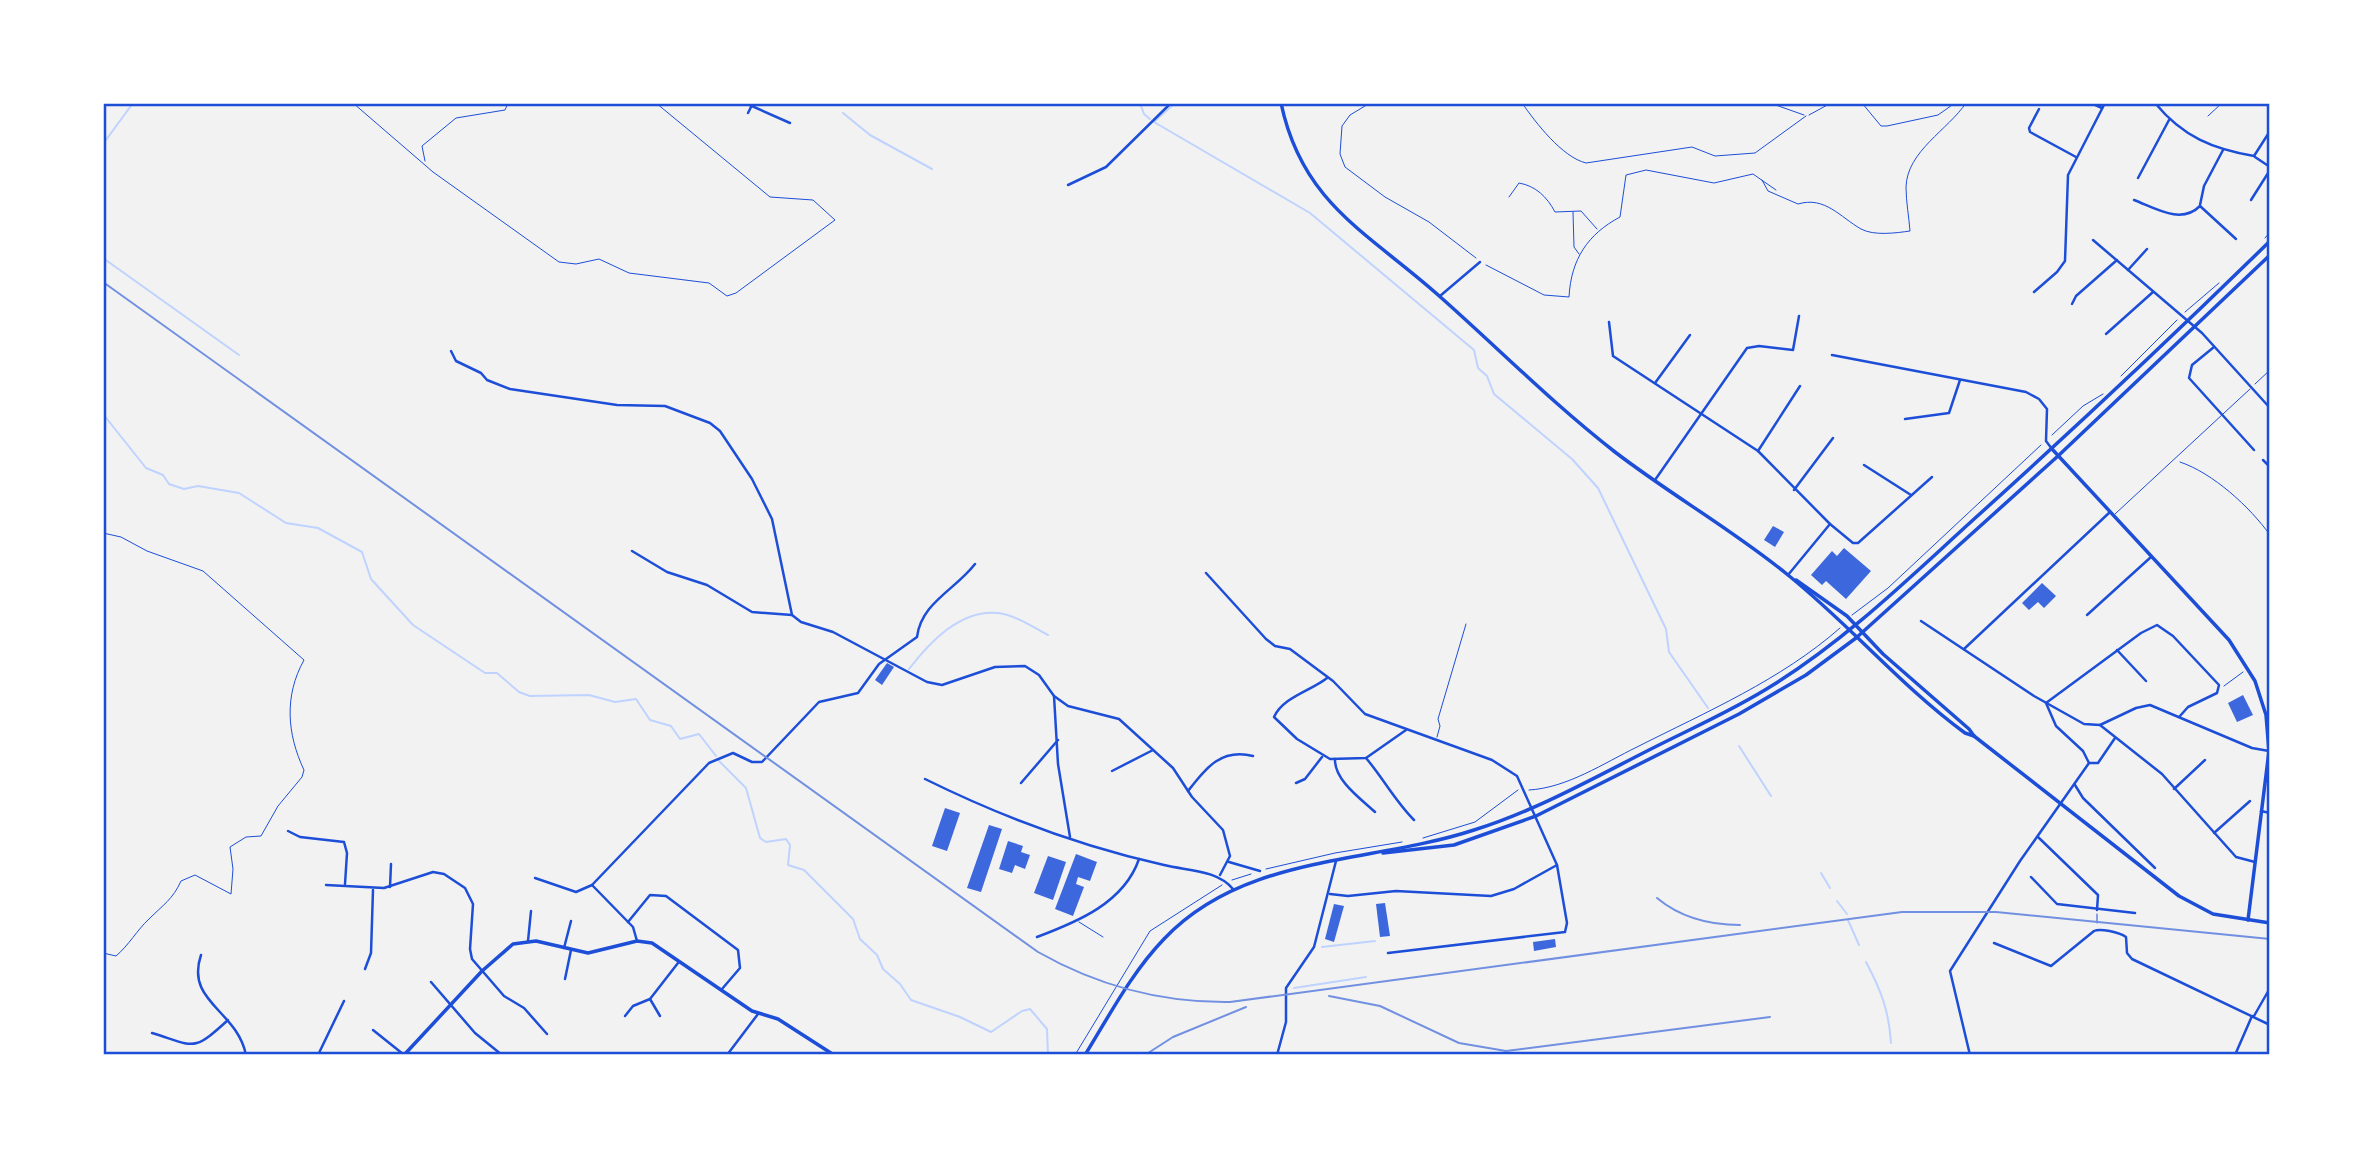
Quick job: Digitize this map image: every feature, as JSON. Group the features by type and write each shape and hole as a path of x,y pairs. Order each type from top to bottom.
{"main road":[{"path":"1281,103 1297,156 1322,196 1440,296 1547,397 1655,480 1849,618 1974,736 2194,906 2213,914 2270,923"},
{"path":"1085,1055 1132,980 1163,939 1195,912 1233,889 1261,878 1462,834 1532,808 1768,688 1856,626 2052,449 2270,241"},
{"path":"1377,853 1454,845 1536,816 1774,696 1856,638 2058,456 2270,255"},
{"path":"2052,449 2229,640 2249,667 2266,715 2269,751 2248,920"},
{"path":"1790,576 1936,712 1974,736"},
{"path":"404,1055 504,950 528,941 588,953 637,941 660,947 758,1014 778,1019 834,1055"}],"street":[{"path":"745,103 790,123"},
{"path":"1068,185 1106,167 1171,103"},
{"path":"2091,103 2102,108"},
{"path":"2034,292 2057,272 2066,257 2066,188 2076,157 2105,103"},
{"path":"2155,103 2169,120 2197,140 2223,150 2254,156 2270,168 2251,200"},
{"path":"748,113 752,104"},
{"path":"2039,109 2029,128 2031,132 2076,157"},
{"path":"2138,178 2169,120"},
{"path":"2254,156 2270,131"},
{"path":"2134,200 2178,215 2190,215 2200,206 2204,187 2223,150"},
{"path":"2200,206 2236,239"},
{"path":"2093,240 2196,328 2270,408"},
{"path":"2128,270 2147,249"},
{"path":"2072,304 2076,296 2117,260"},
{"path":"1440,296 1480,262"},
{"path":"2106,334 2153,292"},
{"path":"1655,480 1748,348 1759,346 1793,350 1799,316"},
{"path":"1609,322 1611,354 1758,451 1829,524 1858,544 1932,477"},
{"path":"1655,383 1689,335"},
{"path":"2214,347 2192,365 2188,374 2253,450"},
{"path":"451,351 457,361 481,373 488,380 510,388 617,405 665,406 710,424 720,431 765,501 781,554 792,615"},
{"path":"1832,355 2018,390 2039,399 2048,409 2046,441 2052,449"},
{"path":"1905,419 1948,413 1960,380"},
{"path":"1758,451 1800,386"},
{"path":"1794,490 1833,438"},
{"path":"2263,460 2270,467"},
{"path":"1864,465 1911,495"},
{"path":"1964,649 2111,514"},
{"path":"1790,576 1829,524"},
{"path":"632,551 667,572 707,586 752,612 792,615 801,622 833,632 919,679 942,685 995,667 1025,666 1039,675 1054,696 1068,706 1107,713 1119,719 1173,768 1188,791 1223,830 1229,862 1220,875"},
{"path":"2087,615 2151,557"},
{"path":"535,878 576,892 592,885 709,763 733,753 752,762 762,762 819,702 859,692 884,660 917,637 919,622 926,610 962,581 975,564"},
{"path":"1206,573 1266,639 1275,646 1290,649 1328,677 1365,714 1503,765 1517,776 1525,790 1557,865 1567,923 1565,932 1388,953"},
{"path":"1921,621 2046,703 2084,724 2100,725 2143,706 2180,716 2252,748 2269,751"},
{"path":"2046,703 2117,650 2157,625 2187,650 2216,682 2219,690 2212,697 2189,707 2180,716"},
{"path":"2117,650 2146,681"},
{"path":"1328,677 1310,692 1289,700 1275,716 1291,734 1322,757 1366,758 1406,730"},
{"path":"1054,696 1058,764 1070,837"},
{"path":"2046,703 2056,726 2084,751 2089,763"},
{"path":"2100,725 2156,769 2239,860 2255,862"},
{"path":"2089,763 2098,763 2115,738"},
{"path":"1021,783 1058,739"},
{"path":"1112,771 1153,750"},
{"path":"1188,791 1207,766 1222,756 1252,756"},
{"path":"1296,783 1305,779 1322,757"},
{"path":"1366,758 1388,783 1396,801 1414,820"},
{"path":"1335,759 1336,769 1341,777 1375,812"},
{"path":"2174,789 2205,760"},
{"path":"1970,1055 1960,1002 1950,974 2038,836 2089,763"},
{"path":"925,779 966,801 1070,837 1139,859 1220,875 1233,889"},
{"path":"2075,785 2083,798 2155,868"},
{"path":"2214,833 2250,801"},
{"path":"2261,811 2270,813"},
{"path":"288,831 300,837 344,842 347,853 345,886"},
{"path":"2038,836 2098,895 2097,910"},
{"path":"1037,937 1079,922 1126,886 1139,859"},
{"path":"1277,1055 1286,1022 1286,988 1314,947 1330,894 1336,861"},
{"path":"1229,862 1260,871"},
{"path":"390,887 391,864"},
{"path":"1330,894 1348,896 1396,891 1491,896 1514,890 1557,865"},
{"path":"326,885 373,889 390,887 433,872 444,874 465,888 473,904 470,955 509,999 524,1008 547,1034"},
{"path":"2031,877 2057,904 2135,913"},
{"path":"592,885 628,922 637,941"},
{"path":"365,970 371,953 373,889"},
{"path":"628,922 650,895 660,893 673,900 738,950 740,968 721,990"},
{"path":"528,941 531,911"},
{"path":"564,948 571,921"},
{"path":"1994,943 2051,966 2099,929 2126,937 2126,953 2132,959 2270,1025"},
{"path":"565,979 572,950"},
{"path":"201,955 196,975 199,985 241,1037 246,1055"},
{"path":"625,1016 633,1006 650,999 680,961"},
{"path":"431,982 475,1033 502,1055"},
{"path":"2235,1055 2270,988"},
{"path":"650,999 660,1016"},
{"path":"318,1055 344,1001"},
{"path":"727,1055 758,1014"},
{"path":"152,1033 177,1044 196,1043 208,1038 228,1020"},
{"path":"373,1030 404,1055"}],"lane":[{"path":"2208,116 2222,103"},
{"path":"2111,514 2251,388"},
{"path":"1437,739 1440,726 1438,719 1466,624"},
{"path":"1079,922 1103,937"}],"path":[{"path":"353,103 425,164 559,262 576,264 599,258 629,273 709,282 727,296 736,293 835,220 813,200 771,197 656,103"},
{"path":"425,164 422,146 456,118 505,110 508,103"},
{"path":"1370,103 1350,115 1342,126 1340,154 1345,167 1380,194 1429,222 1480,262 1544,295 1569,297 1571,275 1597,229 1620,217 1626,175 1639,171 1714,183 1753,174 1776,190"},
{"path":"1522,103 1567,152 1577,161 1586,163 1692,147 1715,156 1755,153 1807,116 1832,103"},
{"path":"1770,103 1807,116"},
{"path":"1862,103 1881,126 1887,126 1938,115 1955,103"},
{"path":"1762,180 1768,191 1798,204 1807,201 1828,205 1863,230 1910,232 1906,187 1910,172 1920,153 1966,103"},
{"path":"1509,197 1519,183 1527,185 1550,202 1555,212 1581,211 1597,229"},
{"path":"1573,211 1574,247 1581,256"},
{"path":"2262,242 2270,232"},
{"path":"2120,378 2180,316 2227,278"},
{"path":"2251,388 2270,370"},
{"path":"1849,618 1895,582 2083,406 2106,393"},
{"path":"2174,460 2211,477 2255,514 2270,535"},
{"path":"103,533 121,537 147,551 203,570 304,660 293,687 290,716 292,739 304,770 302,777 278,807 261,836 246,837 230,847 233,869 231,894 195,875 181,881 173,899 148,920 129,945 116,956 103,953"},
{"path":"1414,840 1472,823 1518,790 1545,789 1591,770 1740,695 1802,656 1844,624"},
{"path":"2219,690 2249,667"},
{"path":"1075,1055 1150,931 1227,882 1335,853 1401,842"},
{"path":"2097,910 2099,929"}],"building":[{"path":"1773,526 1784,532 1775,547 1764,540"},
{"path":"1844,548 1871,571 1846,599 1826,581 1822,585 1811,575 1832,551 1837,556"},
{"path":"2042,583 2056,596 2044,608 2038,602 2029,610 2022,603"},
{"path":"887,663 894,667 882,685 875,680"},
{"path":"2243,695 2253,715 2237,722 2228,703"},
{"path":"945,808 960,813 947,851 932,846"},
{"path":"989,825 1002,829 981,892 967,888"},
{"path":"1008,841 1023,846 1021,852 1030,855 1025,869 1015,865 1012,873 999,869"},
{"path":"1076,854 1097,862 1090,881 1078,877 1076,884 1084,887 1073,916 1055,909"},
{"path":"1048,856 1066,862 1053,900 1034,893"},
{"path":"1385,903 1390,936 1380,937 1376,904"},
{"path":"1334,904 1344,906 1334,942 1325,939"},
{"path":"1555,939 1556,947 1534,951 1533,942"}],"waterway":[{"path":"103,144 133,103"},
{"path":"1140,103 1144,114 1150,119"},
{"path":"1155,121 1175,103"},
{"path":"843,113 870,135 932,169"},
{"path":"1154,122 1310,213 1474,350 1478,368 1487,376 1494,394 1572,459 1598,488 1666,629 1669,652 1708,708"},
{"path":"103,258 239,355"},
{"path":"103,414 146,468 163,475 169,484 184,489 198,486 239,493 286,523 318,528 362,552 371,579 413,625 485,673 497,673 519,692 530,696 589,695 615,702 636,699 650,720 671,726 680,739 699,734 716,756"},
{"path":"909,669 936,639 958,622 971,616 984,613 1004,614 1048,635"},
{"path":"1739,746 1771,796"},
{"path":"719,761 746,788 760,838 766,842 786,839 790,845 788,865 804,870 853,919 860,939 877,955 883,969 900,984 911,1000 960,1017 991,1032 1022,1011 1030,1009 1047,1029 1048,1055"},
{"path":"1821,873 1830,888"},
{"path":"1837,901 1847,914"},
{"path":"1848,920 1859,945"},
{"path":"1322,947 1375,941"},
{"path":"1866,962 1883,1001 1891,1043"},
{"path":"1294,988 1366,977"}],"railway":[{"path":"103,282 1038,952 1107,983 1155,996 1230,1002 1902,912 1996,912 2270,939"},
{"path":"1657,898 1676,911 1696,919 1717,924 1740,925"},
{"path":"1329,996 1380,1006 1459,1043 1506,1051 1770,1017"},
{"path":"1145,1055 1173,1037 1246,1007"}]}
